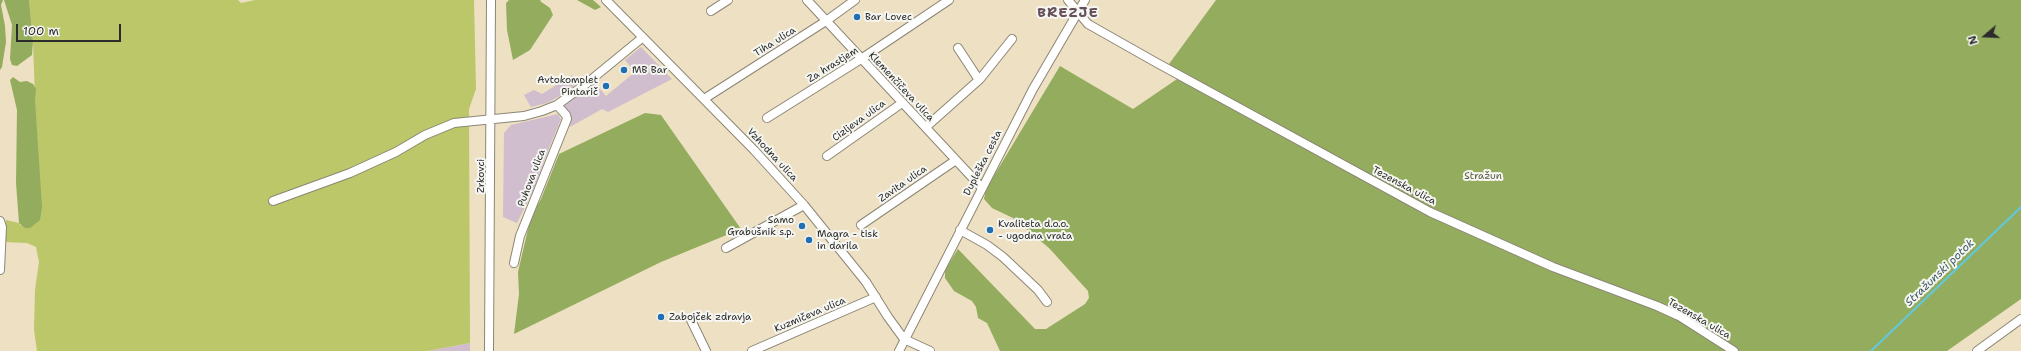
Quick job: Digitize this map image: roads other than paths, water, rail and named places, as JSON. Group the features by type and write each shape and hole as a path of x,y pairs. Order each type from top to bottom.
{"street":[{"name":"Zrkovci","path":"489,351 491,0"},
{"name":"Vzhodna ulica","path":"606,0 754,150 804,205 856,267 904,339"},
{"path":"711,12 728,0"},
{"name":"Klemenčičeva ulica","path":"807,0 982,188"},
{"name":"Tiha ulica","path":"704,99 826,22 855,0"},
{"name":"Za hrastjem","path":"768,118 861,59 949,0"},
{"name":"Tezenska ulica","path":"1068,0 1088,24 1430,212 1553,268 1657,306 1679,316 1734,351"},
{"name":"Dupleška cesta","path":"899,351 1033,89 1085,0"},
{"path":"273,201 350,173 396,152 440,128 468,120 504,119 533,114 557,105 587,83 642,38"},
{"path":"926,127 979,80 1012,39"},
{"path":"958,48 979,80"},
{"name":"Cizljeva ulica","path":"827,156 902,102"},
{"name":"Puhova ulica","path":"514,263 520,236 567,119 566,115 557,105"},
{"name":"Zavita ulica","path":"861,225 956,160"},
{"path":"726,248 804,205"},
{"path":"0,221 2,227 0,270"},
{"path":"960,230 986,245 1002,257 1038,290 1047,302"},
{"name":"Kuzmičeva ulica","path":"752,351 876,297"},
{"path":"1976,351 2021,319"},
{"path":"691,320 706,351"},
{"path":"904,339 930,351"}],"waterway":[{"name":"Stražunski potok","path":"1871,351 2021,207"}],"place":[{"name":"Bar Lovec","path":"857,17"},
{"name":"MB Bar","path":"624,70"},
{"name":"Avtokomplet Pintarič","path":"606,86"},
{"name":"Samo Grabušnik s.p.","path":"802,226"},
{"name":"Kvaliteta d.o.o. - ugodna vrata","path":"990,230"},
{"name":"Magra - tisk in darila","path":"809,240"},
{"name":"Zabojček zdravja","path":"661,317"}],"district":[{"name":"BREZJE","path":"1068,13"}],"park label":[{"name":"Stražun","path":"1483,176"}]}
